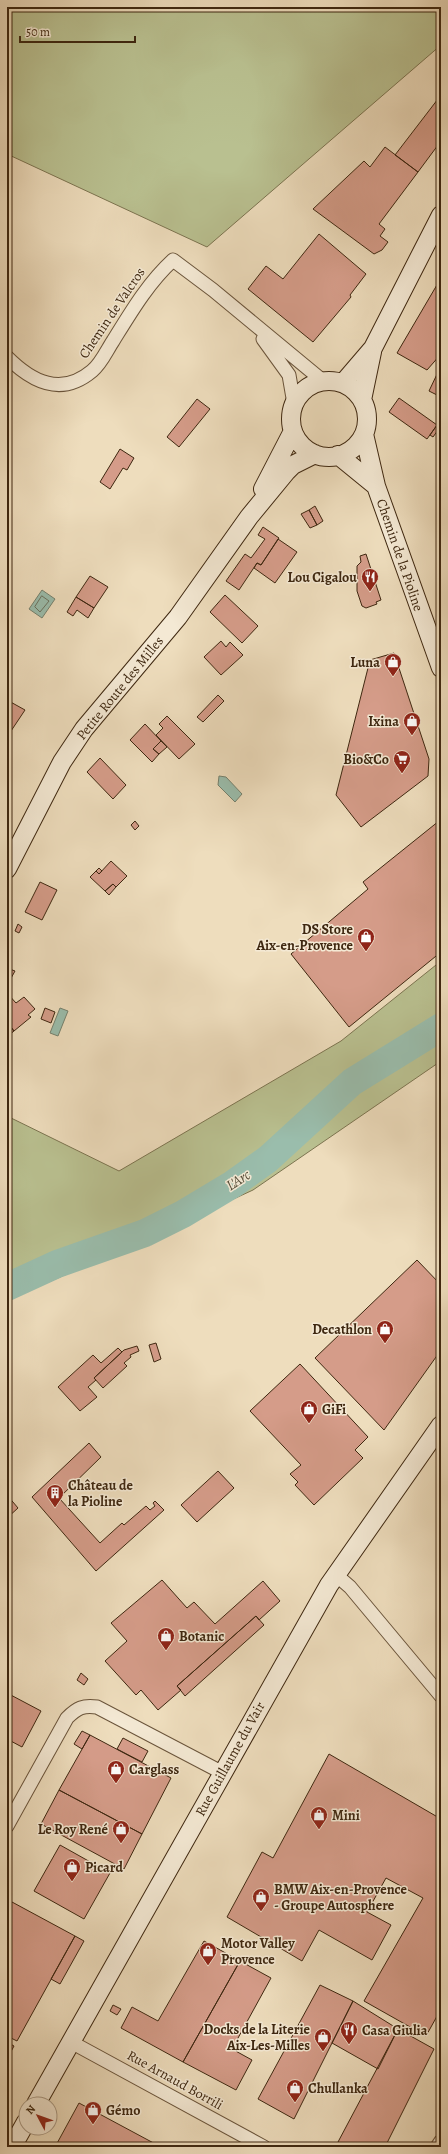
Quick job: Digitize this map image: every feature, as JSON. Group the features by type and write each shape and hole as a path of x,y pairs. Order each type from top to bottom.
{"main road":[{"path":"343,383 373,348 441,215"},
{"path":"362,400 373,348"},
{"path":"323,381 343,383 354,390 362,400 366,416 364,434 349,451 331,456 315,454 301,445 293,431 291,418 294,404 301,393 311,385 323,381"},
{"name":"Petite Route des Milles","path":"249,517 293,431"},
{"name":"Chemin de la Pioline","path":"364,434 376,486 441,668"},
{"name":"Petite Route des Milles","path":"7,869 62,762 84,730 178,617 249,517 294,465 315,454"},
{"name":"Chemin de la Pioline","path":"338,455 376,486"},
{"name":"Rue Guillaume du Vair","path":"41,2096 336,1574 441,1425"},
{"path":"12,2147 18,2136"}],"street":[{"name":"Chemin de Valcros","path":"7,357 39,382 56,386 80,381 94,370 143,293 173,260 213,290 252,324 323,381"},
{"name":"Chemin de Valcros","path":"252,324 288,375 294,404"},
{"path":"336,1574 350,1587 441,1696"},
{"path":"7,1826 67,1718 76,1709 86,1706 97,1707 223,1773"},
{"name":"Rue Arnaud Borrili","path":"71,2042 264,2147"},
{"path":"436,2147 441,2141"}],"shaded area":[{"path":"7,7 441,7 441,45 207,247 7,154"},
{"path":"441,961 441,1061 253,1190 134,1245 7,1300 7,1116 119,1171 341,1041"}],"water":[{"path":"42,590 55,599 42,618 29,609"},
{"path":"219,776 226,777 242,794 235,802 218,785"},
{"path":"60,1008 68,1011 58,1036 50,1033"}],"building":[{"path":"441,95 441,141 418,172 395,155"},
{"path":"385,147 418,172 379,224 385,229 380,236 388,242 382,250 374,254 313,209 364,161 370,167"},
{"path":"319,234 366,274 350,295 351,297 313,342 248,289 266,266 283,279"},
{"path":"441,278 441,354 427,370 397,353"},
{"path":"439,370 441,371 441,397 429,391"},
{"path":"399,398 437,425 427,439 389,412"},
{"path":"197,399 210,409 179,447 167,437"},
{"path":"440,421 441,426 433,437 430,435"},
{"path":"120,449 134,458 127,470 123,468 110,489 100,482"},
{"path":"315,506 323,521 317,525 309,510"},
{"path":"309,510 317,525 310,528 301,514"},
{"path":"263,527 279,538 261,565 257,563 239,590 226,581 245,554 251,558 265,539 258,535"},
{"path":"278,539 297,552 275,583 254,568 257,563 261,565"},
{"path":"366,554 381,600 376,602 377,604 366,608 362,606 357,591 357,566 361,562 360,556"},
{"path":"90,576 108,587 94,608 76,597"},
{"path":"225,595 258,626 242,643 210,612"},
{"path":"76,597 94,608 88,618 77,610 73,616 67,612"},
{"path":"221,641 226,647 230,642 243,655 221,675 204,657"},
{"path":"394,653 429,759 428,776 361,827 336,795 370,660"},
{"path":"218,695 224,701 203,722 197,717"},
{"path":"7,700 25,710 11,731 7,729"},
{"path":"167,716 195,744 179,759 156,735 163,728 159,724"},
{"path":"145,724 161,741 153,749 159,754 152,762 130,740"},
{"path":"161,741 167,747 159,754 153,749"},
{"path":"100,758 126,785 113,799 87,772"},
{"path":"135,821 139,826 135,830 131,825"},
{"path":"439,821 441,823 441,952 349,1027 291,954 368,889 363,882"},
{"path":"111,861 127,876 116,887 113,884 105,891 90,877 96,871 99,874"},
{"path":"99,868 102,871 99,874 96,871"},
{"path":"40,882 57,890 42,920 25,912"},
{"path":"113,884 116,887 109,895 105,891"},
{"path":"18,924 22,927 19,933 15,931"},
{"path":"7,968 15,971 10,980 7,979"},
{"path":"7,993 16,1003 24,997 35,1009 28,1015 31,1017 14,1031 7,1022"},
{"path":"45,1008 55,1012 51,1023 41,1019"},
{"path":"7,1022 14,1031 8,1036 7,1035"},
{"name":"Decathlon","path":"417,1260 441,1285 441,1350 384,1430 315,1358"},
{"path":"156,1343 161,1359 154,1362 149,1345"},
{"path":"137,1346 139,1351 130,1355 131,1357 124,1363 127,1366 103,1388 94,1378 124,1350"},
{"path":"118,1348 122,1352 94,1378 96,1380 88,1387 97,1397 80,1411 58,1387 93,1355 101,1363"},
{"name":"GiFi","path":"300,1364 368,1437 355,1450 363,1458 314,1505 295,1485 298,1482 290,1474 301,1465 250,1411"},
{"name":"Château de la Pioline","path":"89,1443 101,1457 59,1498 100,1543 122,1523 124,1525 146,1506 150,1510 155,1506 153,1503 155,1501 164,1510 96,1571 32,1497"},
{"path":"218,1471 234,1488 197,1522 181,1505"},
{"path":"7,1495 18,1508 7,1518 8,1507"},
{"name":"Botanic","path":"162,1580 187,1608 194,1602 215,1624 263,1581 280,1601 259,1620 256,1616 177,1686 181,1690 158,1710 141,1690 136,1695 105,1661 127,1641 111,1623"},
{"path":"256,1616 264,1625 185,1696 177,1686"},
{"path":"81,1673 88,1679 84,1685 77,1680"},
{"path":"7,1693 41,1711 22,1747 7,1739"},
{"path":"82,1731 90,1735 82,1749 74,1744"},
{"name":"Carglass","path":"90,1735 171,1778 142,1834 59,1790"},
{"path":"123,1738 148,1751 142,1762 117,1749"},
{"path":"329,1754 441,1819 441,2009 426,2036 364,2001 423,1898 386,1878 367,1912 391,1925 372,1960 319,1930 302,1961 227,1917 262,1852 273,1858"},
{"path":"59,1790 142,1834 124,1869 41,1824"},
{"name":"Picard","path":"60,1845 110,1873 84,1919 34,1891"},
{"path":"12,1902 75,1936 17,2041 7,2036 7,1912"},
{"path":"75,1936 84,1941 60,1984 51,1979"},
{"path":"204,1941 240,1961 183,2062 121,2028 132,2007 158,2021"},
{"path":"240,1961 271,1978 232,2049 252,2060 236,2090 183,2062"},
{"path":"320,1985 353,2001 294,2119 258,2099"},
{"path":"353,2001 398,2029 378,2069 332,2043"},
{"path":"113,2005 121,2009 117,2015 110,2011"},
{"path":"398,2029 434,2049 385,2147 347,2147 338,2142"},
{"path":"7,2042 14,2046 7,2059"},
{"name":"Gémo","path":"79,2103 161,2147 55,2147"}],"waterway":[{"name":"L'Arc","path":"7,1287 57,1264 145,1233 183,1214 233,1184 268,1159 352,1082 441,1027"}],"place":[{"name":"Lou Cigalou","path":"370,592"},
{"name":"Luna","path":"393,677"},
{"name":"Ixina","path":"412,736"},
{"name":"Bio&Co","path":"402,774"},
{"name":"DS Store Aix-en-Provence","path":"366,952"},
{"name":"Decathlon","path":"385,1344"},
{"name":"GiFi","path":"309,1424"},
{"name":"Château de la Pioline","path":"55,1508"},
{"name":"Botanic","path":"166,1651"},
{"name":"Carglass","path":"116,1784"},
{"name":"Mini","path":"319,1830"},
{"name":"Le Roy René","path":"121,1844"},
{"name":"Picard","path":"72,1882"},
{"name":"BMW Aix-en-Provence - Groupe Autosphere","path":"261,1912"},
{"name":"Motor Valley Provence","path":"208,1966"},
{"name":"Casa Giulia","path":"349,2045"},
{"name":"Docks de la Literie Aix-Les-Milles","path":"323,2052"},
{"name":"Chullanka","path":"295,2103"},
{"name":"Gémo","path":"93,2125"}]}
